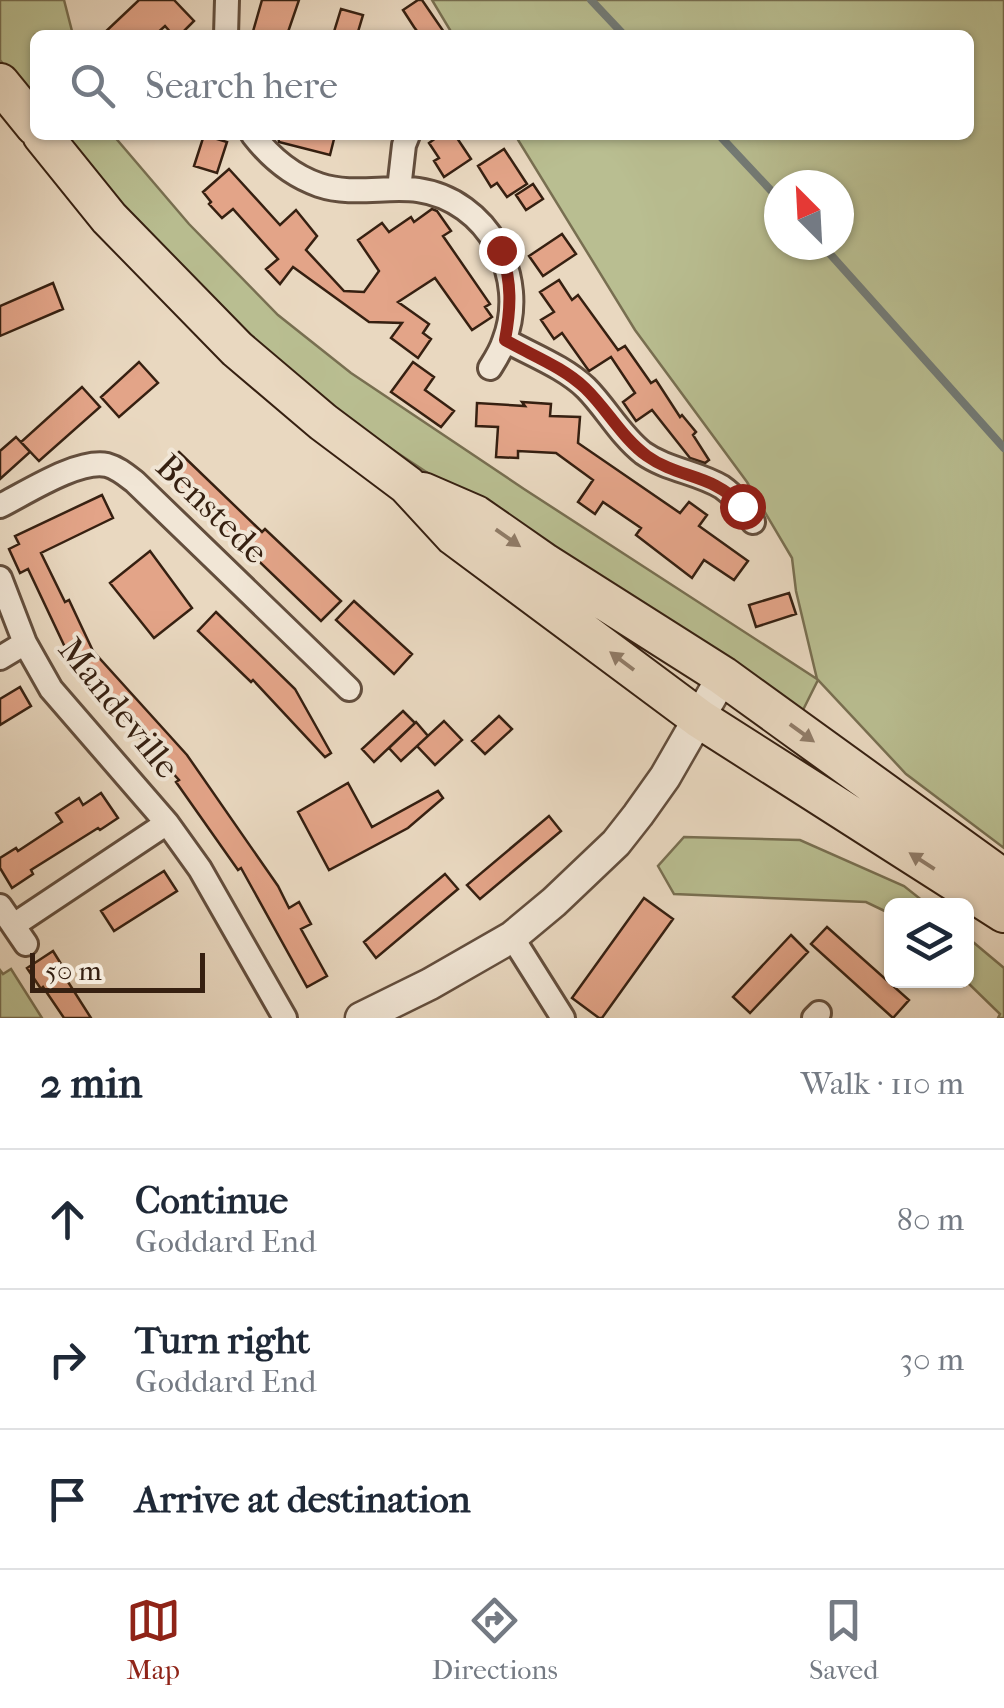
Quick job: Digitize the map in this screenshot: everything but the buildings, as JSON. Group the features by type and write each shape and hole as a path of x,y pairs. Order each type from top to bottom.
{"highway":[{"path":"0,83 30,120"},
{"path":"46,140 108,218 237,349 322,422 407,485 454,536 700,719 1004,913"},
{"path":"407,485 476,515 723,676 1004,883"}],"street":[{"path":"226,0 226,30"},
{"path":"257,140 289,170 320,185 343,191 421,190 450,199 479,220 501,250 510,282 505,340 490,368"},
{"path":"400,189 406,140"},
{"path":"505,340 576,380 644,454 658,464 720,486 753,522"},
{"name":"Benstede","path":"0,506 76,468 110,466 135,482 348,688"},
{"name":"Mandeville","path":"0,578 25,643 52,689 167,823 218,898 285,1018"},
{"path":"0,658 25,643"},
{"path":"361,1018 512,937 554,902 616,842 665,777 723,676"},
{"name":"Mandeville","path":"13,925 167,823"},
{"path":"512,937 563,1018"}],"green space":[{"path":"0,0 64,0 72,30 30,30 30,99 0,60"},
{"path":"432,0 1004,0 1004,848 906,774 818,680 799,718 312,393 159,252 63,140 117,140 189,224 278,315 351,373 817,679 792,558 747,482 635,330 518,140 974,140 974,30 450,30"},
{"path":"684,837 800,840 904,886 919,898 884,898 884,911 866,902 674,894 658,866"},
{"path":"974,943 1004,968 1004,1018 998,1018 1000,1014 973,988"},
{"path":"11,969 42,1018 0,1018 0,970 3,974"}],"waterway":[{"path":"591,0 619,30"},
{"path":"724,140 764,183"},
{"path":"835,260 1004,448"}],"route":[{"path":"501,250 511,294 505,340 576,380 634,446 658,464 720,486 742,506"}]}
